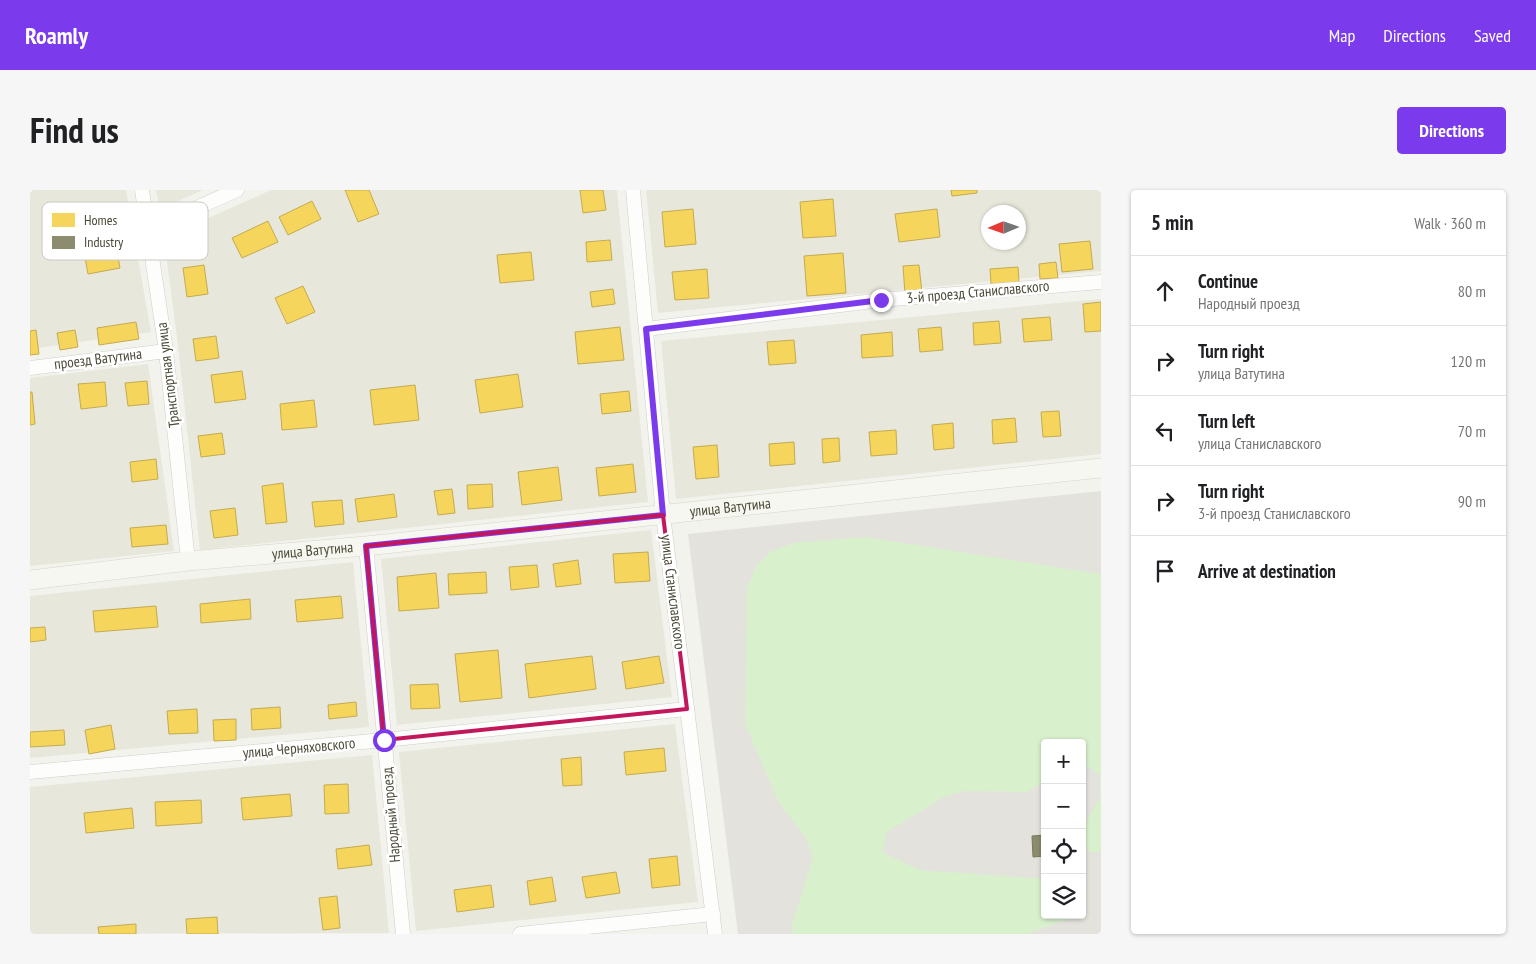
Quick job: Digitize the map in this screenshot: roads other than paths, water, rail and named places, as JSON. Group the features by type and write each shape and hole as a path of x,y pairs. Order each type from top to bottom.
{"street":[{"path":"208,203 237,190"},
{"name":"улица Станиславского","path":"633,190 663,515 715,934"},
{"name":"Транспортная улица","path":"153,260 166,351 188,561"},
{"name":"3-й проезд Станиславского","path":"646,329 881,300 1101,282"},
{"name":"проезд Ватутина","path":"30,368 166,351"},
{"name":"улица Ватутина","path":"30,580 188,561 366,546 1101,468"},
{"name":"Народный проезд","path":"366,546 403,934"},
{"name":"улица Черняховского","path":"30,772 384,740 687,709"},
{"path":"520,934 713,914"}]}
